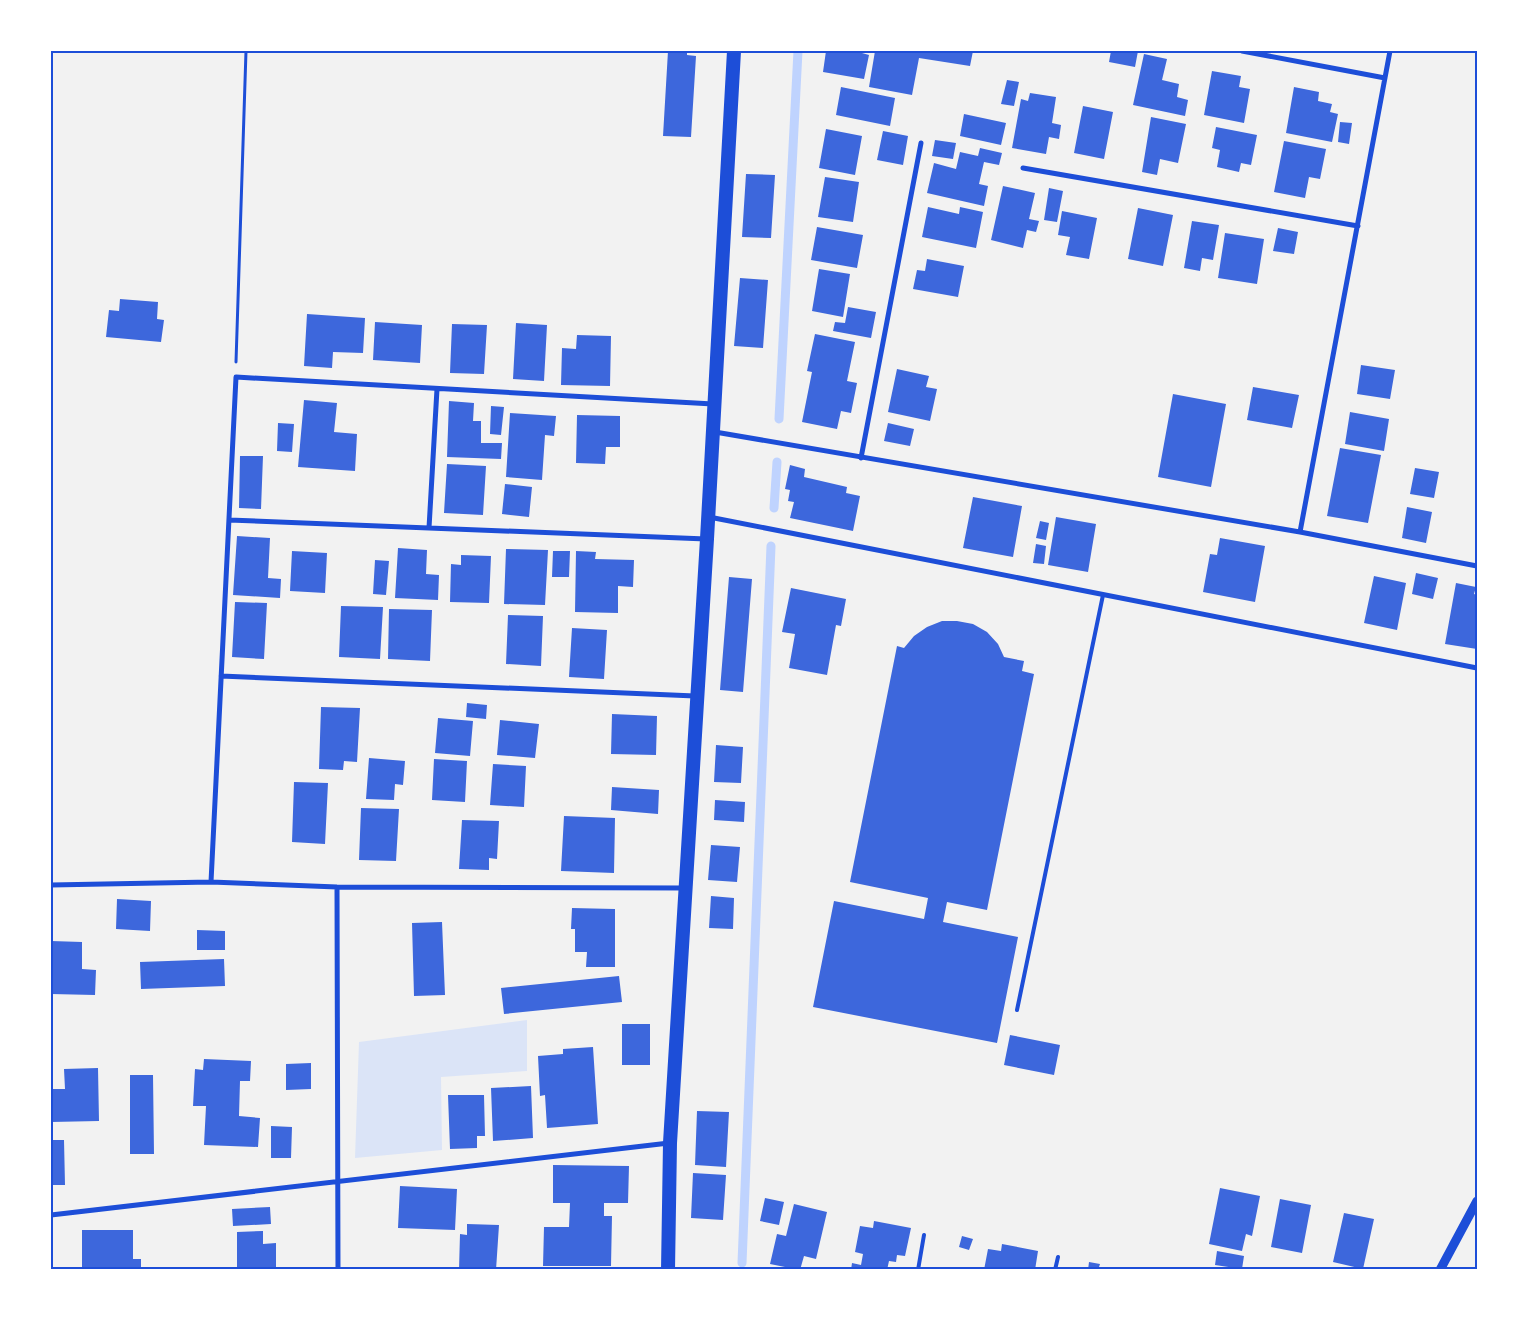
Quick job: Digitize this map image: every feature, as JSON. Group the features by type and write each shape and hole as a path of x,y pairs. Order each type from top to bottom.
{"highway":[{"path":"668,1270 670,1143 707,539 734,51"}],"street":[{"path":"1242,51 1385,78"},
{"path":"1300,532 1390,51"},
{"path":"861,458 921,143"},
{"path":"1023,168 1358,226"},
{"path":"211,882 236,378 713,404"},
{"path":"429,528 437,388"},
{"path":"712,431 1300,532 1477,566"},
{"path":"708,517 1477,668"},
{"path":"229,520 707,539"},
{"path":"221,676 697,696"},
{"path":"51,886 211,882 337,887 685,888"},
{"path":"337,887 338,1270"},
{"path":"51,1215 670,1143"},
{"path":"1440,1270 1477,1201"}],"lane":[{"path":"1017,1010 1103,595"},
{"path":"918,1270 924,1235"},
{"path":"1055,1270 1058,1257"}],"path":[{"path":"236,378 246,51"}],"shaded area":[{"path":"527,1020 527,1071 441,1077 442,1150 355,1158 359,1042"}],"building":[{"path":"668,51 687,51 687,55 696,56 691,137 663,136"},
{"path":"826,51 855,51 869,55 864,79 823,72"},
{"path":"875,51 973,51 970,66 919,58 912,95 869,87"},
{"path":"1111,51 1138,51 1135,67 1109,62"},
{"path":"1144,54 1167,59 1162,80 1179,84 1177,97 1188,100 1185,116 1133,105"},
{"path":"1212,71 1241,76 1239,87 1250,89 1244,123 1204,115"},
{"path":"1007,80 1019,82 1014,106 1001,104"},
{"path":"841,87 895,98 890,126 836,115"},
{"path":"1294,87 1319,92 1318,101 1332,104 1330,112 1338,114 1332,142 1286,133"},
{"path":"1030,93 1056,97 1052,123 1061,125 1059,139 1049,137 1046,154 1012,148 1021,99 1028,101"},
{"path":"1083,106 1113,112 1104,159 1074,153"},
{"path":"964,114 1006,123 1001,145 960,136"},
{"path":"1151,117 1186,124 1178,163 1160,159 1157,175 1142,172"},
{"path":"1340,122 1352,123 1349,144 1338,142"},
{"path":"1216,127 1257,135 1251,165 1241,163 1239,172 1217,167 1220,150 1212,148"},
{"path":"826,129 862,136 855,175 819,168"},
{"path":"883,131 908,136 903,165 877,160"},
{"path":"935,140 956,143 953,159 932,156"},
{"path":"1284,141 1326,149 1320,179 1309,177 1305,198 1274,192"},
{"path":"980,148 1002,153 999,165 984,162 979,184 988,186 984,206 927,193 934,163 956,169 960,152 978,156"},
{"path":"746,174 775,175 771,238 742,237"},
{"path":"825,177 859,182 853,222 818,217"},
{"path":"1003,186 1035,193 1029,219 1039,221 1036,232 1027,230 1023,248 991,240"},
{"path":"1049,188 1063,191 1057,222 1044,220"},
{"path":"928,207 959,214 960,207 983,212 976,248 922,237"},
{"path":"1138,208 1173,215 1163,266 1128,259"},
{"path":"1062,211 1097,218 1089,259 1066,255 1070,237 1058,235"},
{"path":"1192,221 1219,225 1213,260 1202,258 1200,271 1184,268"},
{"path":"817,227 863,235 857,268 811,260"},
{"path":"1278,228 1298,232 1294,254 1273,251"},
{"path":"1225,233 1264,239 1257,284 1218,278"},
{"path":"927,259 964,266 958,297 913,289 917,270 925,271"},
{"path":"819,269 850,274 843,317 812,311"},
{"path":"740,278 768,280 763,348 734,346"},
{"path":"120,299 158,302 157,319 164,320 161,342 106,337 109,310 119,311"},
{"path":"848,307 876,312 871,338 833,331 835,322 845,323"},
{"path":"307,314 365,318 363,353 333,352 332,368 304,366"},
{"path":"375,322 422,325 420,363 373,360"},
{"path":"516,323 547,325 544,381 513,379"},
{"path":"452,324 487,325 484,374 450,373"},
{"path":"815,334 855,342 847,381 857,383 851,413 841,411 837,429 802,422 812,372 807,371"},
{"path":"577,335 611,336 610,386 561,385 562,348 576,349"},
{"path":"1361,365 1395,370 1390,399 1357,394"},
{"path":"897,369 929,376 926,387 937,389 930,421 888,412"},
{"path":"1253,387 1299,395 1292,428 1247,420"},
{"path":"1173,394 1226,404 1211,487 1158,477"},
{"path":"304,400 337,403 334,432 357,434 355,471 298,467"},
{"path":"449,401 474,403 473,421 481,421 481,443 502,443 501,459 447,457"},
{"path":"491,406 504,407 501,435 490,434"},
{"path":"1350,412 1389,419 1384,451 1345,444"},
{"path":"510,413 556,416 554,436 545,435 542,480 506,477"},
{"path":"577,415 620,416 620,447 606,447 605,464 576,463"},
{"path":"278,423 294,424 292,452 277,451"},
{"path":"888,423 914,429 910,446 884,441"},
{"path":"1340,448 1381,455 1368,523 1327,516"},
{"path":"240,456 263,456 261,509 239,508"},
{"path":"447,464 486,466 483,515 444,513"},
{"path":"790,465 805,469 804,477 847,487 846,493 860,496 853,531 790,518 794,502 788,501 790,490 785,489"},
{"path":"1415,468 1439,472 1434,498 1410,494"},
{"path":"505,484 532,487 529,517 502,514"},
{"path":"973,497 1022,506 1013,557 963,548"},
{"path":"1407,507 1432,512 1426,543 1402,538"},
{"path":"1056,517 1096,524 1088,572 1048,565"},
{"path":"1040,521 1049,523 1046,540 1036,538"},
{"path":"237,536 270,538 268,578 281,579 280,598 233,595"},
{"path":"1220,538 1265,546 1255,602 1203,592 1210,554 1217,555"},
{"path":"1036,544 1046,546 1044,564 1033,563"},
{"path":"398,548 427,550 426,574 439,575 438,600 395,598"},
{"path":"506,549 548,550 545,605 504,604"},
{"path":"292,551 327,553 325,593 290,591"},
{"path":"553,551 570,551 569,577 552,577"},
{"path":"576,551 596,552 595,559 634,560 633,587 618,586 618,613 575,612"},
{"path":"461,555 491,556 489,603 450,602 451,564 461,565"},
{"path":"375,560 389,561 386,595 373,594"},
{"path":"1416,573 1438,578 1433,599 1412,594"},
{"path":"1374,576 1406,583 1397,630 1364,623"},
{"path":"729,577 752,579 743,692 720,690"},
{"path":"1456,583 1476,587 1474,594 1477,595 1477,649 1445,644"},
{"path":"791,588 846,599 841,626 836,625 827,675 789,668 795,634 782,632"},
{"path":"235,602 267,603 264,659 232,657"},
{"path":"341,606 383,607 380,659 339,657"},
{"path":"389,609 432,610 430,661 388,659"},
{"path":"508,615 543,616 541,666 506,664"},
{"path":"942,621 973,624 987,632 998,644 1004,657 1024,661 1022,671 1034,674 987,910 947,902 943,922 1018,937 997,1043 813,1007 834,901 924,919 928,898 850,882 897,646 904,648 914,636 927,627"},
{"path":"572,628 607,630 604,679 569,677"},
{"path":"467,703 487,705 486,719 466,717"},
{"path":"321,707 360,708 357,762 344,761 343,770 319,769"},
{"path":"612,714 657,716 656,755 611,754"},
{"path":"438,718 473,721 470,756 435,753"},
{"path":"500,720 539,724 535,758 497,755"},
{"path":"716,745 743,747 741,783 714,782"},
{"path":"369,758 405,761 403,785 395,784 394,800 366,799"},
{"path":"434,759 467,761 465,802 432,800"},
{"path":"493,764 526,766 524,807 490,805"},
{"path":"294,782 328,783 325,844 292,842"},
{"path":"612,787 659,790 658,814 611,810"},
{"path":"715,800 745,802 744,822 714,820"},
{"path":"361,808 399,809 396,861 359,860"},
{"path":"564,816 615,818 614,873 561,871"},
{"path":"462,820 499,821 497,859 489,858 489,870 459,869"},
{"path":"711,845 740,847 737,882 708,880"},
{"path":"711,896 734,898 733,929 709,928"},
{"path":"117,899 151,901 150,931 116,929"},
{"path":"572,908 615,909 615,967 586,967 587,952 575,952 575,929 571,929"},
{"path":"442,922 445,995 414,996 412,923"},
{"path":"197,930 225,931 225,950 197,950"},
{"path":"51,941 82,942 82,969 96,970 95,995 51,994"},
{"path":"224,959 225,986 141,989 140,962"},
{"path":"619,976 622,1002 504,1014 501,988"},
{"path":"622,1024 650,1024 650,1065 622,1065"},
{"path":"1010,1035 1060,1045 1054,1075 1004,1065"},
{"path":"593,1047 598,1124 547,1128 545,1095 540,1096 538,1056 563,1054 563,1049"},
{"path":"204,1059 251,1061 250,1081 240,1081 239,1116 260,1118 258,1147 204,1145 206,1106 193,1106 195,1069 203,1070"},
{"path":"311,1063 311,1089 286,1090 286,1064"},
{"path":"98,1068 99,1121 51,1122 51,1089 65,1089 64,1069"},
{"path":"130,1075 153,1075 154,1154 130,1154"},
{"path":"531,1086 533,1138 493,1141 491,1088"},
{"path":"448,1095 484,1095 485,1136 477,1136 477,1148 450,1149"},
{"path":"697,1111 729,1112 726,1167 695,1165"},
{"path":"271,1126 292,1127 291,1158 271,1158"},
{"path":"51,1140 64,1140 65,1185 51,1185"},
{"path":"553,1165 629,1166 628,1203 604,1203 604,1216 612,1216 611,1266 543,1266 544,1227 569,1227 570,1203 553,1203"},
{"path":"693,1173 726,1175 723,1220 691,1218"},
{"path":"400,1186 457,1189 455,1230 398,1228"},
{"path":"1220,1188 1260,1196 1252,1236 1246,1234 1242,1251 1209,1244"},
{"path":"765,1198 784,1202 779,1225 760,1221"},
{"path":"1280,1199 1311,1205 1302,1253 1271,1247"},
{"path":"794,1204 827,1212 816,1259 804,1256 800,1270 770,1264 777,1234 786,1236"},
{"path":"270,1207 271,1224 233,1226 232,1209"},
{"path":"1344,1213 1374,1219 1363,1269 1333,1262"},
{"path":"874,1221 911,1228 905,1256 897,1255 896,1262 889,1261 887,1270 851,1270 852,1263 861,1265 863,1254 855,1252 860,1226 873,1228"},
{"path":"467,1224 499,1225 496,1270 459,1270 460,1234 467,1235"},
{"path":"82,1230 133,1230 133,1259 141,1259 141,1270 82,1270"},
{"path":"263,1231 263,1244 276,1243 276,1270 237,1270 237,1232"},
{"path":"962,1236 973,1239 969,1250 959,1247"},
{"path":"1002,1244 1038,1251 1035,1270 984,1270 988,1249 1001,1251"},
{"path":"1217,1251 1244,1256 1242,1269 1215,1265"},
{"path":"1089,1262 1100,1264 1098,1270 1088,1270"}],"waterway":[{"path":"779,419 798,51"},
{"path":"774,508 777,462"},
{"path":"742,1263 771,546"}]}
